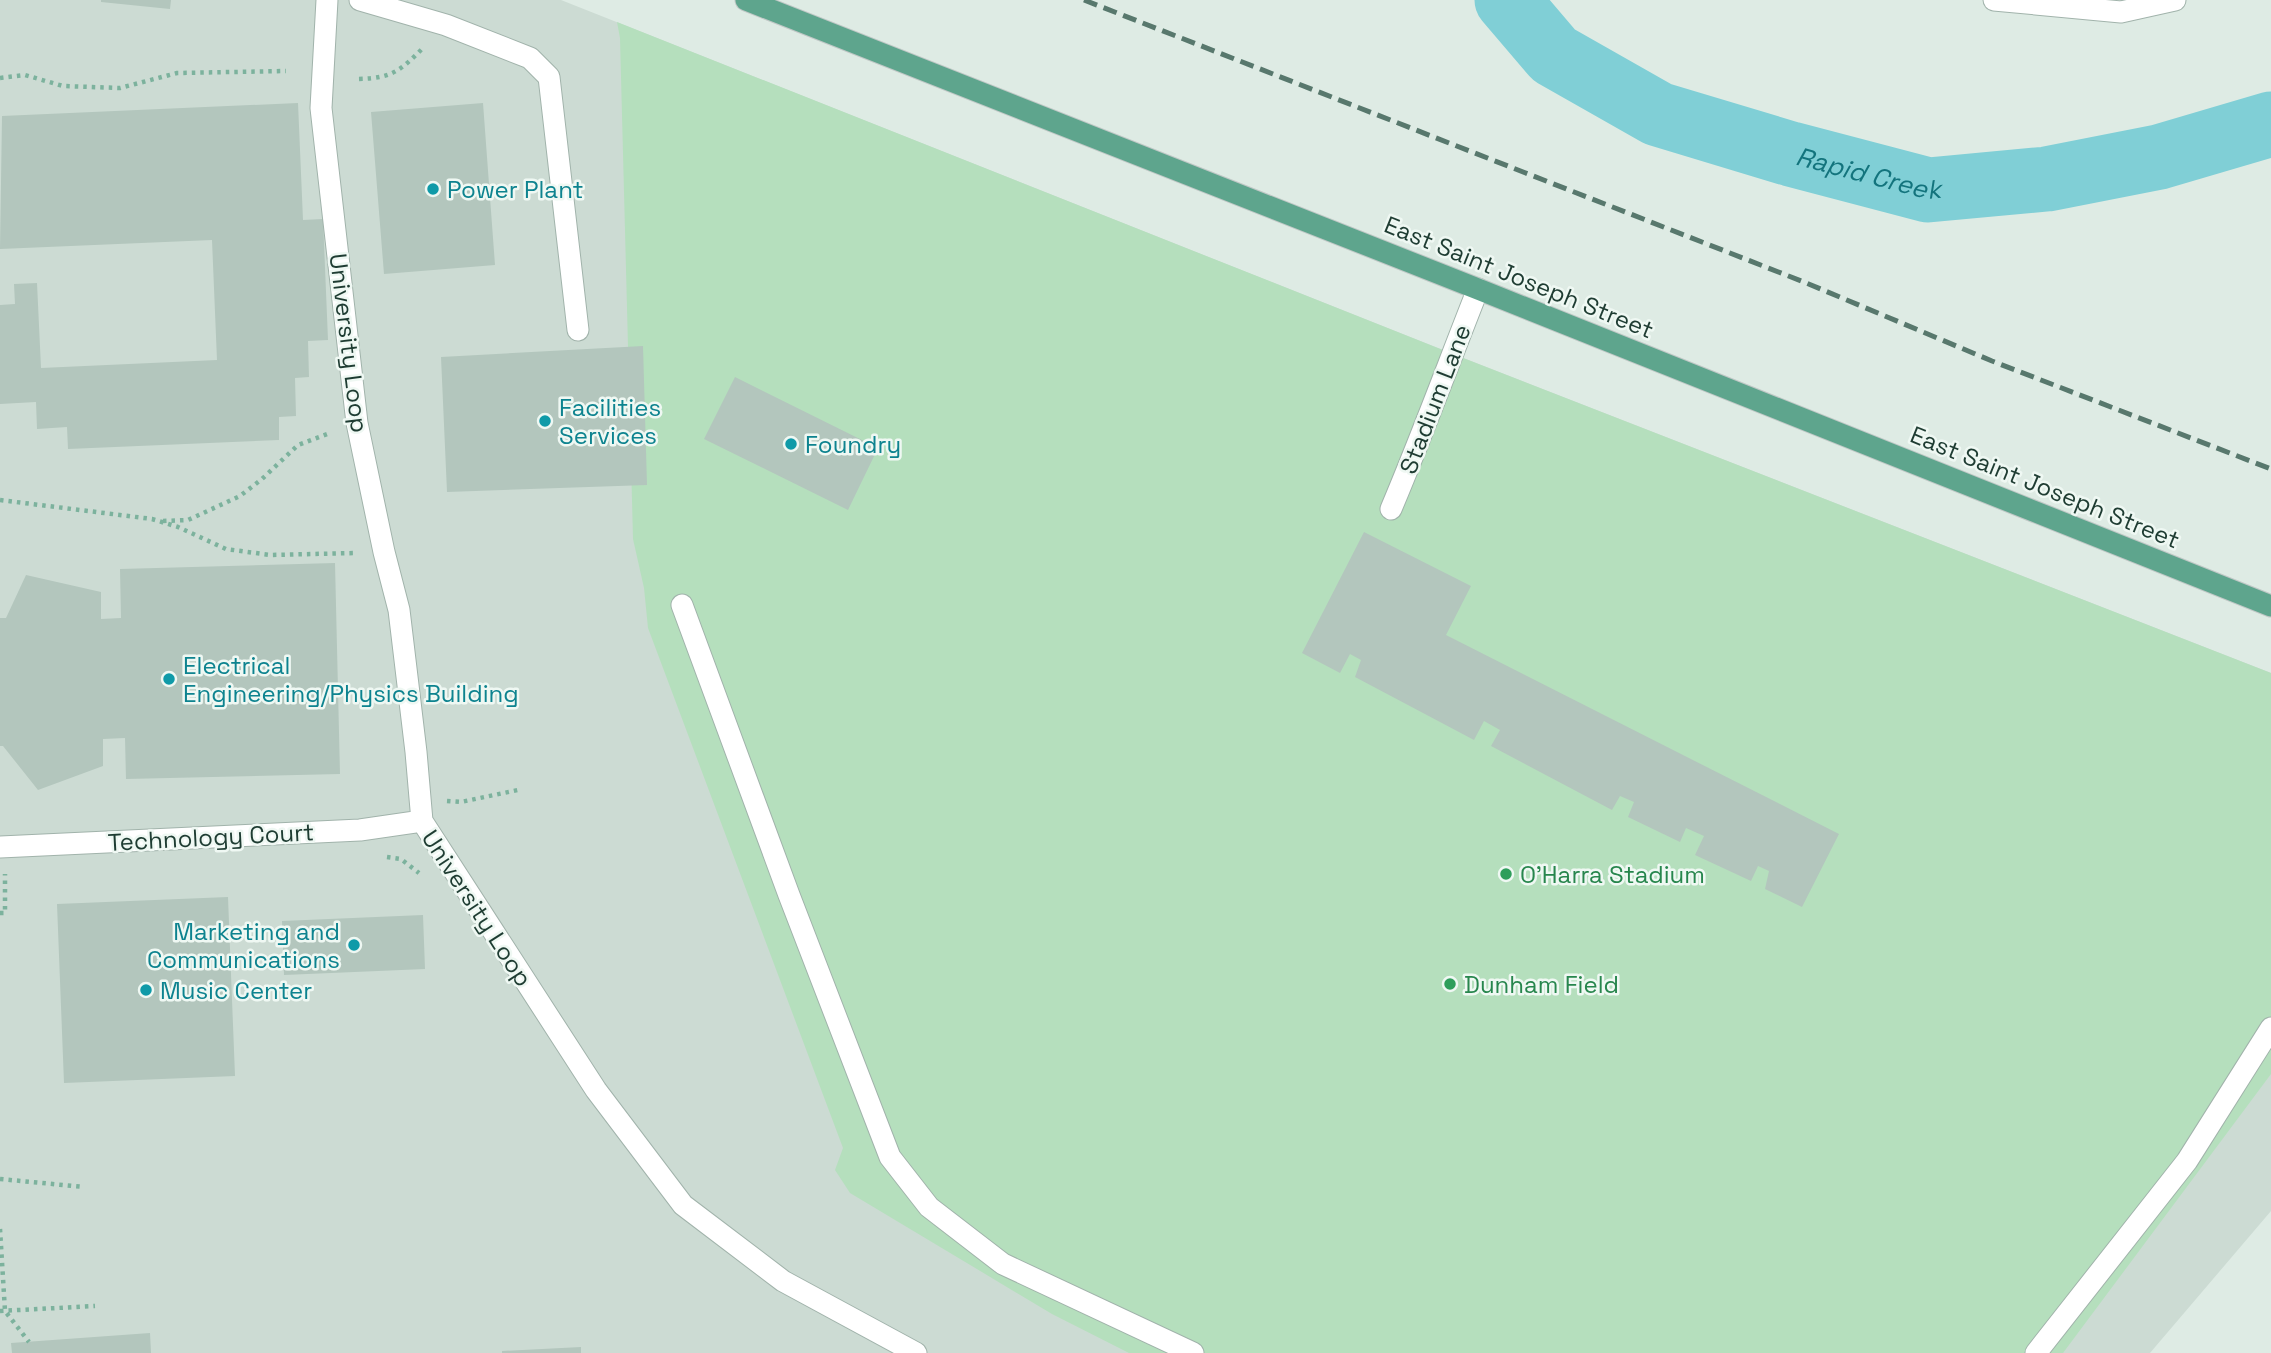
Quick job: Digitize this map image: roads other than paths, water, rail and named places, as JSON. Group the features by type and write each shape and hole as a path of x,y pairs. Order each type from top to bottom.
{"main road":[{"name":"East Saint Joseph Street","path":"746,0 2271,606"}],"street":[{"name":"University Loop","path":"327,0 321,108 357,423 399,610 422,821 596,1090 683,1205 783,1281 916,1353"},
{"path":"360,0 446,25 530,58 549,78 578,330"},
{"path":"1994,0 2121,12 2175,0"},
{"name":"Stadium Lane","path":"1391,509 1478,289"},
{"path":"682,605 789,895 890,1157 929,1208 1003,1264 1193,1353"},
{"name":"Technology Court","path":"0,847 360,830 422,821"},
{"path":"2036,1353 2188,1160 2271,1028"}],"waterway":[{"name":"Rapid Creek","path":"1507,0 1554,55 1658,114 1791,154 1928,190 2047,179 2159,157 2271,124"}],"railway":[{"path":"1084,0 1804,282 1992,361 2271,469"}],"place":[{"name":"Power Plant","path":"433,189"},
{"name":"Facilities Services","path":"545,421"},
{"name":"Foundry","path":"791,444"},
{"name":"Electrical Engineering/Physics Building","path":"169,679"},
{"name":"O'Harra Stadium","path":"1506,874"},
{"name":"Marketing and Communications","path":"354,945"},
{"name":"Dunham Field","path":"1450,984"},
{"name":"Music Center","path":"146,990"}]}
